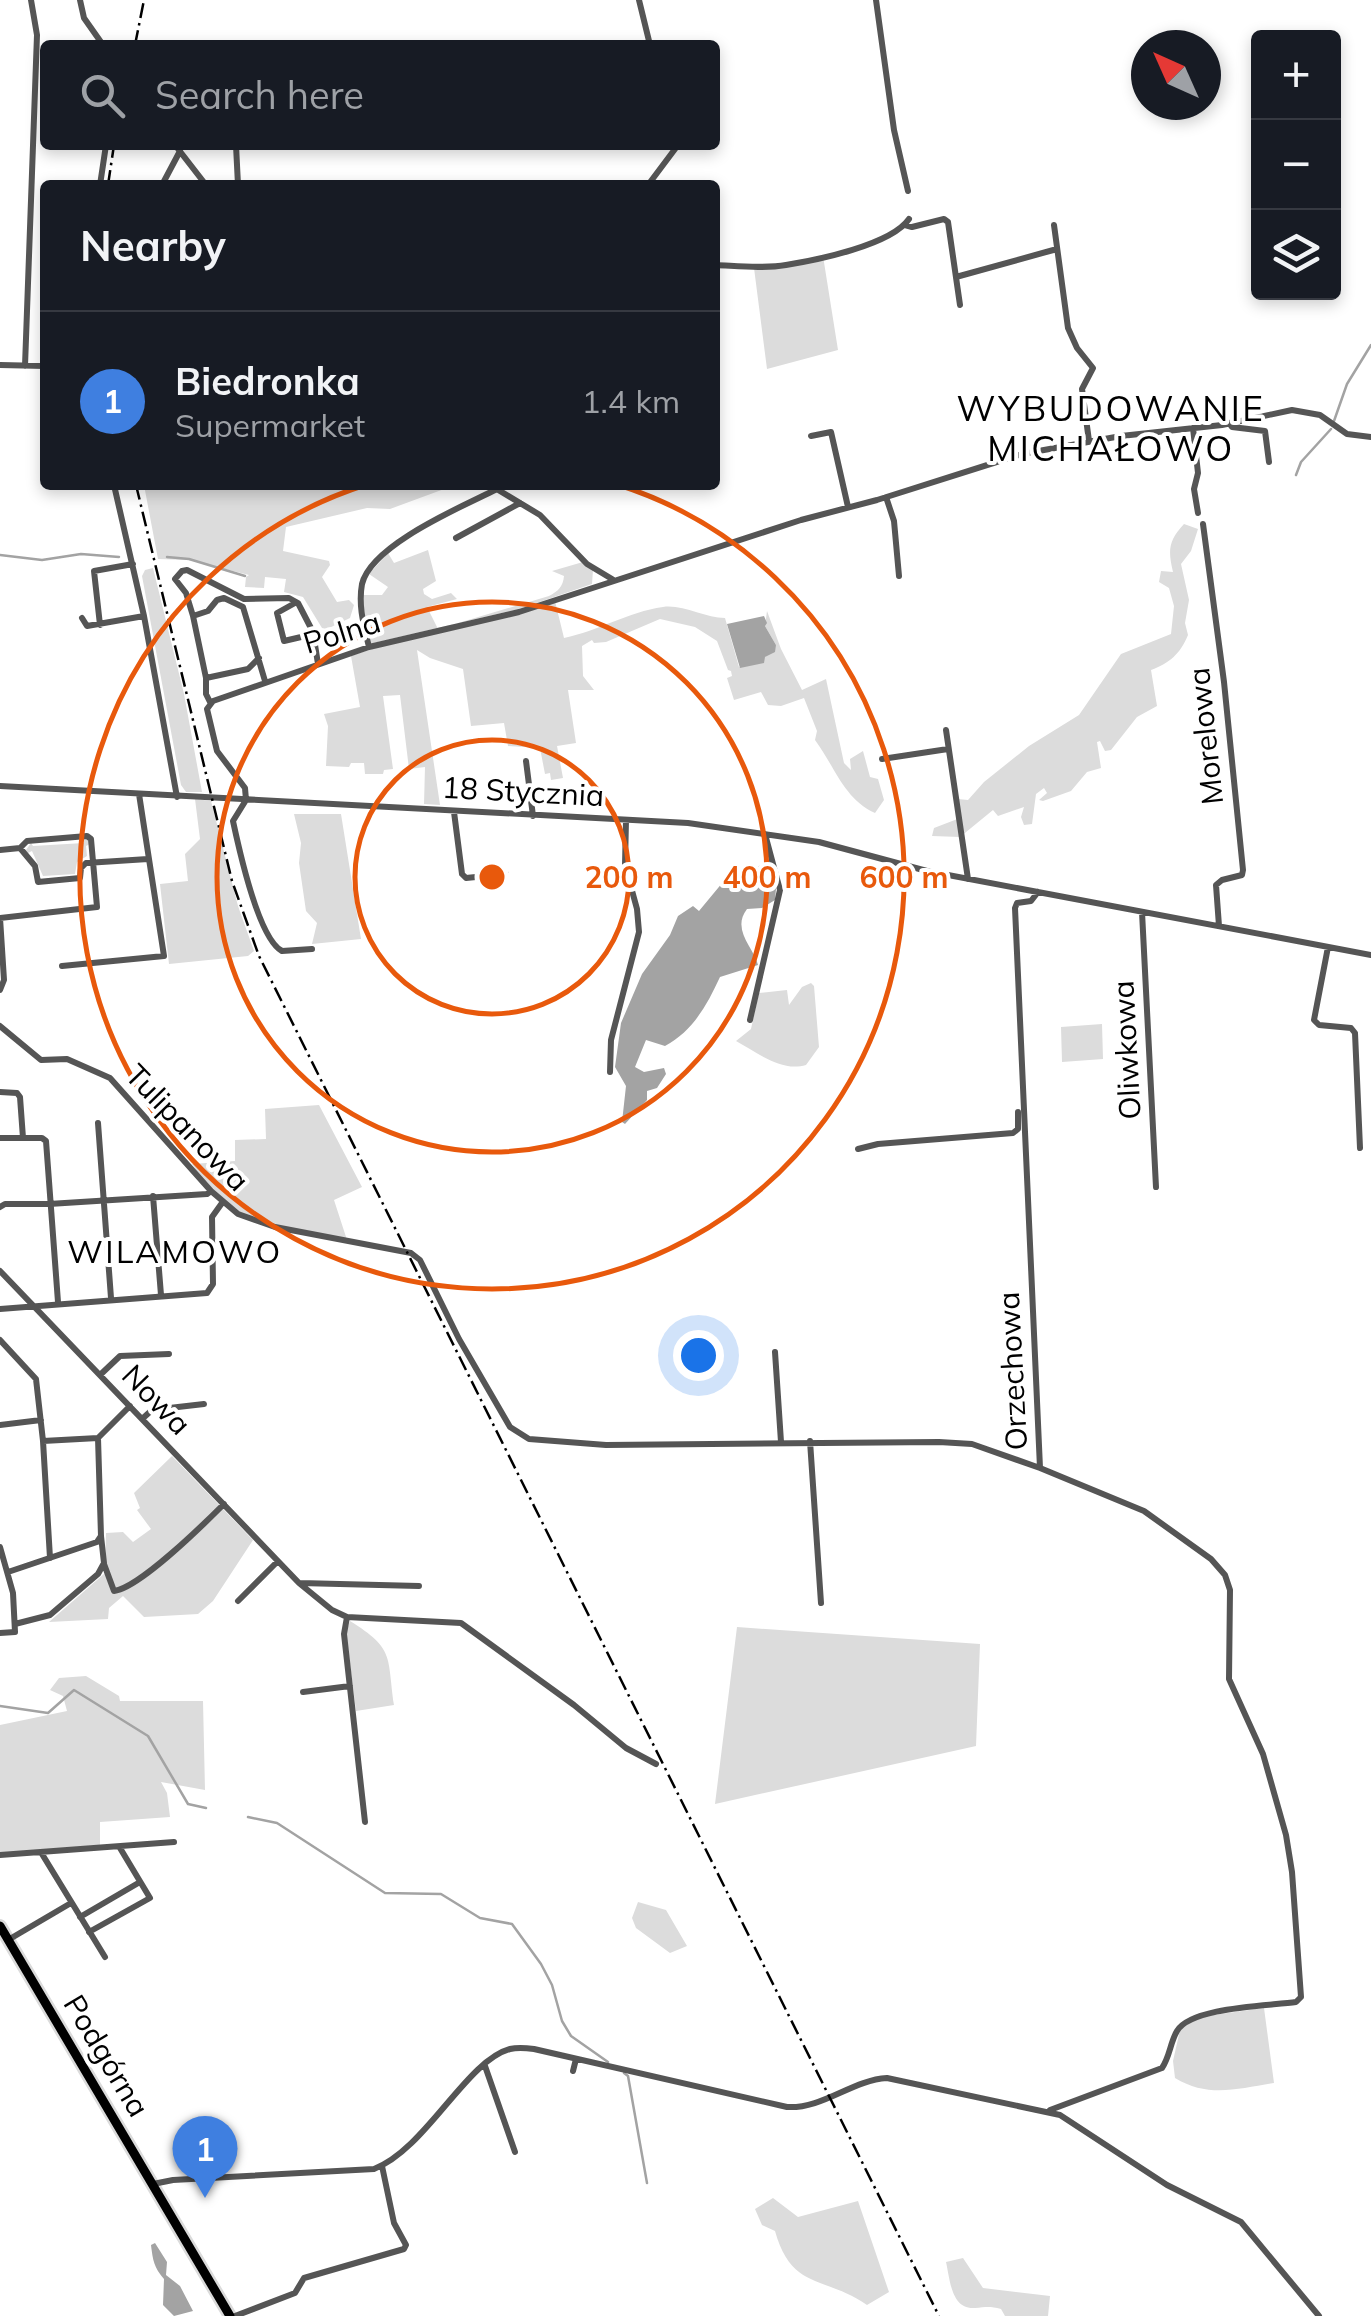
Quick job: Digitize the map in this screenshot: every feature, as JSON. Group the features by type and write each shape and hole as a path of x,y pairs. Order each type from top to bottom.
{"main road":[{"name":"Podgórna","path":"0,1926 232,2316"}],"street":[{"path":"25,366 37,35 31,0"},
{"path":"80,0 84,18 99,40"},
{"path":"640,0 649,40"},
{"path":"876,0 894,130 908,192"},
{"path":"101,180 105,150"},
{"path":"164,180 177,150"},
{"path":"180,150 202,180"},
{"path":"236,150 238,180"},
{"path":"652,180 674,150"},
{"path":"720,265 786,265 880,240 907,222 912,226 944,219 948,222 960,305"},
{"path":"1054,224 1071,337 1092,368 1082,391 1089,442"},
{"path":"956,277 1058,250"},
{"path":"0,366 40,366"},
{"name":"Polna","path":"210,702 369,647 519,612 613,579 1022,454 1229,423 1270,412 1309,410 1348,434 1371,436"},
{"path":"1229,423 1232,427 1265,431 1270,462"},
{"path":"1194,428 1198,513"},
{"path":"810,436 831,432 848,508"},
{"path":"115,490 144,616 177,796"},
{"path":"369,647 360,612 362,581 372,566 392,547 487,490"},
{"path":"498,490 540,515 596,570 613,579"},
{"path":"886,497 894,521 899,576"},
{"path":"456,538 522,503"},
{"name":"Morelowa","path":"1203,524 1243,870 1237,878 1216,885 1219,926"},
{"path":"100,624 94,571 133,564"},
{"path":"312,950 282,951 270,940 245,875 233,821 246,800 244,786 216,751 193,616 186,593 175,579 182,570 188,570 244,599 290,602 314,634 318,664"},
{"path":"595,585 596,570"},
{"path":"193,616 208,611 224,598 243,607 265,682"},
{"path":"290,602 277,613 284,640 314,634"},
{"path":"82,618 87,626 144,616"},
{"path":"206,678 248,669 260,658"},
{"path":"946,730 968,879"},
{"path":"882,759 948,749"},
{"path":"526,761 533,816"},
{"name":"18 Stycznia","path":"0,786 688,823 831,844 898,865 1371,955"},
{"path":"62,966 164,956 138,794"},
{"path":"454,812 462,874 466,878 506,874"},
{"path":"610,1072 611,1040 638,932 637,908 625,865 626,820"},
{"path":"750,1020 780,890 765,834"},
{"path":"0,850 20,848 27,841 87,836 91,839 97,907 0,918 4,980 0,990"},
{"path":"20,848 34,866 38,882 80,878 82,865 93,862 148,859"},
{"name":"Orzechowa","path":"529,1439 606,1445 972,1444 1040,1468 1014,908 1038,892"},
{"name":"Oliwkowa","path":"1142,912 1156,1187"},
{"path":"1328,947 1314,1020 1319,1025 1351,1028 1355,1033 1360,1148"},
{"name":"Tulipanowa","path":"0,1026 41,1060 75,1061 110,1078 210,1191 238,1214 276,1227 411,1253 420,1260 459,1340 510,1427 529,1439"},
{"path":"858,1149 1013,1133 1018,1129 1019,1086 1024,1078"},
{"path":"0,1092 17,1093 20,1097 24,1138"},
{"path":"98,1123 112,1298"},
{"path":"0,1138 46,1141 58,1303"},
{"path":"0,1206 210,1191"},
{"path":"153,1196 161,1295"},
{"path":"0,1309 207,1293 213,1284 212,1217 222,1203"},
{"name":"Nowa","path":"0,1271 299,1583 347,1617"},
{"path":"0,1340 36,1379 50,1558"},
{"path":"775,1352 781,1442"},
{"path":"100,1375 120,1356 169,1354"},
{"path":"142,1419 152,1410 204,1404"},
{"path":"43,1440 98,1438 130,1406"},
{"path":"0,1425 41,1420"},
{"path":"98,1438 101,1536 104,1564 114,1590 128,1588 183,1544 224,1504"},
{"path":"810,1442 821,1603"},
{"path":"1040,1468 1144,1511 1225,1574 1230,1590 1229,1679 1262,1754 1286,1835 1301,1998 1296,2002 1199,2015 1177,2030 1162,2068 1050,2107 1050,2111"},
{"path":"8,1572 97,1542 101,1536"},
{"path":"0,1547 16,1624 15,1632 0,1633"},
{"path":"238,1601 278,1561"},
{"path":"16,1624 50,1615 98,1574 104,1564"},
{"path":"299,1583 419,1586"},
{"path":"365,1822 344,1634 347,1617 461,1623 626,1748 656,1764"},
{"path":"303,1692 350,1686"},
{"path":"0,1856 174,1842"},
{"path":"89,1932 150,1898 120,1848"},
{"path":"42,1854 105,1957"},
{"path":"80,1917 140,1882"},
{"path":"8,1940 72,1903"},
{"path":"153,2184 347,2173 382,2166 407,2149 485,2066 515,2048 787,2107 802,2107 871,2080 887,2078 1050,2111 1167,2185 1241,2222 1319,2316"},
{"path":"574,2072 576,2059"},
{"path":"485,2066 515,2152"},
{"path":"232,2316 294,2293 304,2278 404,2249 406,2245 394,2223 382,2166"}],"shaded area":[{"path":"823,256 838,350 767,369 754,268"},
{"path":"145,490 441,490 390,509 367,508 286,527 283,551 329,561 322,577 337,602 349,600 354,605 350,618 327,629 322,628 303,597 284,592 286,579 265,577 264,588 245,587 249,575 189,560 158,559"},
{"path":"1184,524 1198,529 1191,551 1181,564 1189,600 1185,623 1188,635 1174,657 1151,670 1157,706 1137,717 1111,750 1105,751 1097,742 1101,768 1087,772 1071,791 1043,801 1039,800 1047,793 1044,788 1036,794 1032,824 1024,825 1024,807 998,816 993,810 960,837 932,836 934,828 960,818 958,799 968,800 1029,746 1079,715 1121,654 1171,634 1174,606 1169,588 1159,582 1161,571 1173,572 1171,546"},
{"path":"428,550 436,581 423,589 424,594 432,599 451,593 457,599 427,607 438,628 369,644 362,612 363,595 382,595 388,587 369,574 388,553 394,563"},
{"path":"583,562 593,570 592,584 519,609 455,624 549,596 559,588 564,576 552,571"},
{"path":"153,568 184,694 202,792 186,792 181,785 142,576 145,570"},
{"path":"555,601 564,638 663,607 725,618 739,667 765,657 776,645 765,626 767,611 802,690 826,679 844,763 851,770 850,759 863,751 870,777 878,779 884,800 875,813 848,791 815,740 817,731 804,698 781,706 768,705 761,692 734,700 727,678 732,676 731,671 717,641 695,627 660,619 606,642 592,640 582,646 583,676 594,690 568,690 576,743 557,746 563,778 551,780 550,773 545,774 540,748 508,746 504,723 471,726 463,669 417,650 440,805 424,804 425,767 409,769 400,695 383,696 393,769 384,770 383,774 365,774 364,763 326,766 328,726 324,714 360,707 351,656"},
{"path":"764,616 776,645 775,652 765,657 764,663 740,668 727,624"},
{"path":"195,799 211,801 254,951 248,956 169,964 160,884 188,881 185,854 200,839"},
{"path":"294,814 341,814 361,939 312,944 317,923 306,911 299,863 301,843"},
{"path":"84,839 89,839 90,844 86,846 87,856 77,862 75,874 43,876 32,851 26,850 31,843 84,843"},
{"path":"770,861 775,900 762,908 747,909 741,924 758,965 720,977 698,1016 675,1040 665,1046 646,1040 635,1067 644,1072 664,1068 666,1074 657,1088 647,1091 647,1100 625,1124 622,1122 626,1086 615,1067 621,1023 642,974 670,935 678,916 693,906 699,911 723,882"},
{"path":"811,983 819,1047 806,1065 779,1064 736,1041 751,1029 759,993 787,990 789,1005 802,987"},
{"path":"1102,1024 1103,1059 1062,1062 1061,1027"},
{"path":"319,1105 362,1187 334,1200 347,1240 281,1228 234,1210 209,1188 192,1164 235,1161 235,1140 266,1139 265,1109"},
{"path":"172,1456 253,1540 213,1601 198,1614 144,1617 123,1596 109,1608 108,1619 49,1622 105,1573 106,1533 123,1532 133,1542 151,1529 137,1510 140,1508 134,1493"},
{"path":"350,1621 382,1647 389,1664 394,1705 356,1711 346,1632"},
{"path":"737,1627 980,1644 976,1746 715,1804"},
{"path":"86,1676 119,1696 120,1701 203,1701 205,1790 161,1782 167,1793 170,1817 100,1822 100,1845 0,1853 0,1725 67,1711 63,1696 50,1690 59,1678"},
{"path":"638,1902 666,1910 687,1946 670,1953 636,1928 632,1918"},
{"path":"1264,2008 1274,2083 1211,2090 1175,2078 1173,2061 1180,2030 1199,2017"},
{"path":"773,2198 798,2217 858,2201 889,2292 867,2305 800,2273 782,2250 775,2231 762,2225 755,2209"},
{"path":"155,2243 167,2262 166,2275 180,2286 193,2311 174,2316 163,2305 164,2279 153,2260 151,2245"},
{"path":"963,2258 983,2288 1050,2296 1048,2316 1005,2316 1001,2309 961,2304 953,2292 946,2262"}],"waterway":[{"path":"1334,421 1347,384 1371,345"},
{"path":"1296,475 1301,462 1331,429"},
{"path":"0,555 42,560 81,554 119,557"},
{"path":"167,557 189,559 245,576"},
{"path":"0,1706 48,1713 74,1690 148,1736 188,1804 206,1808"},
{"path":"248,1817 277,1823 385,1893 441,1894 480,1918 512,1924 541,1964 571,2036 608,2062"},
{"path":"624,2073 628,2076 647,2183"}],"railway":[{"path":"136,40 144,0"},
{"path":"109,180 113,150"},
{"path":"137,490 232,881 259,956 939,2316"}],"place":[{"name":"Biedronka","path":"205,2198"}],"district":[{"name":"WYBUDOWANIE MICHAŁOWO","path":"1111,429"},
{"name":"WILAMOWO","path":"175,1252"}]}
